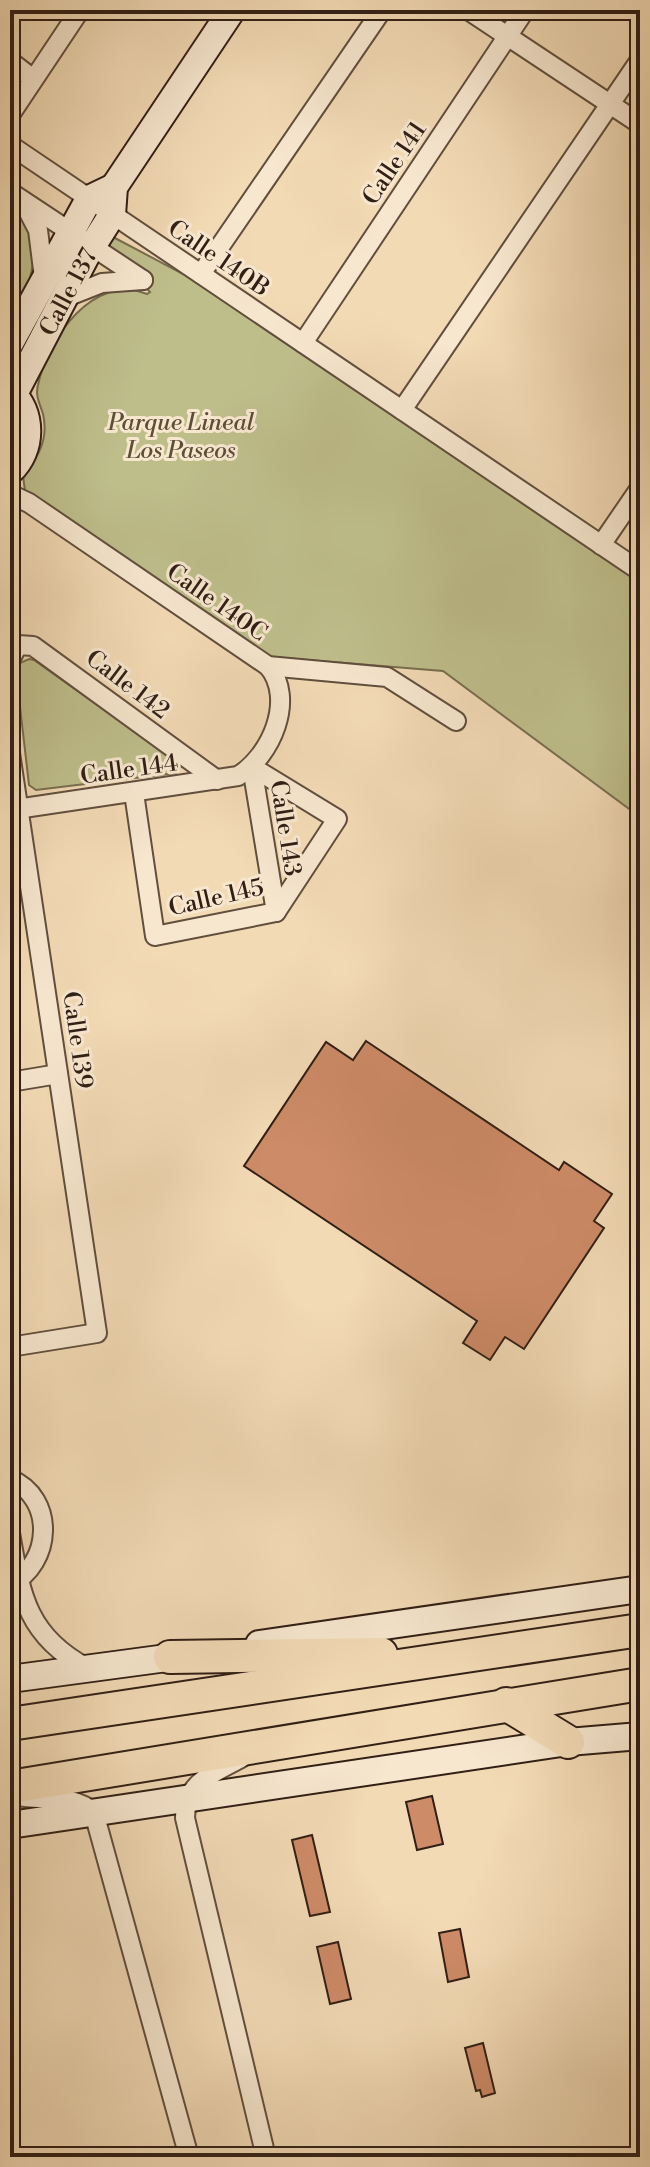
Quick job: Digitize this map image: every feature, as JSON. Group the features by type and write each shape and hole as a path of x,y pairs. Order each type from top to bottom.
{"highway":[{"path":"10,1724 640,1630"},
{"path":"170,1657 334,1652 464,1656"},
{"path":"10,1787 640,1684"},
{"path":"506,1704 568,1742"}],"main road":[{"name":"Calle 137","path":"10,343 44,280 81,239 112,215 114,187 232,10"},
{"path":"89,199 114,187"},
{"name":"Calle 137","path":"12,392 64,298 89,199"},
{"path":"10,471 23,453 27,438 27,422 12,392"},
{"path":"10,1679 640,1589"},
{"path":"10,1825 568,1742 640,1736"}],"street":[{"path":"10,115 80,10"},
{"path":"201,274 382,10"},
{"path":"468,10 640,124"},
{"name":"Calle 141","path":"303,343 525,10"},
{"path":"402,410 640,60"},
{"path":"10,61 33,79"},
{"name":"Calle 140B","path":"10,145 640,571"},
{"path":"16,196 143,280 102,283 64,298"},
{"path":"16,196 38,230 44,280"},
{"path":"601,545 640,488"},
{"name":"Calle 140C","path":"10,494 29,503 268,666 387,677 456,721"},
{"path":"10,503 29,503"},
{"name":"Calle 142","path":"10,660 15,648 22,644 49,656 217,780"},
{"name":"Calle 143","path":"268,666 278,682 281,703 267,746 252,767 276,912"},
{"name":"Calle 139","path":"10,753 14,810 97,1333 10,1347"},
{"name":"Calle 144","path":"14,810 217,780 238,776 252,767"},
{"name":"Calle 145","path":"134,793 155,936 276,912 337,819 252,767"},
{"path":"10,1082 58,1074"},
{"path":"10,1479 31,1495 41,1511 44,1530 41,1549 33,1567 14,1582"},
{"path":"10,1533 14,1582 42,1636 62,1655 87,1668"},
{"path":"260,1748 201,1780 187,1797 185,1818 266,2157"},
{"path":"10,1794 71,1800 86,1805 94,1813 189,2157"}],"green space":[{"path":"10,205 23,218 30,232 33,264 30,280 10,326"},
{"name":"Parque Lineal Los Paseos","path":"113,237 185,275 640,583 640,817 443,671 271,657 25,491 23,476 38,455 45,432 37,396 38,385 51,348 62,330 92,301 109,292 150,292 108,244"},
{"path":"29,659 182,765 176,773 36,790 29,785 16,672 20,663"}],"building":[{"path":"366,1041 559,1170 564,1162 612,1194 594,1221 604,1228 524,1349 505,1337 490,1360 463,1343 477,1321 244,1166 326,1042 353,1060"},
{"path":"432,1796 443,1844 417,1850 406,1802"},
{"path":"312,1835 330,1912 310,1916 292,1840"},
{"path":"460,1929 469,1977 448,1982 439,1933"},
{"path":"338,1942 351,1999 330,2004 317,1947"},
{"path":"483,2043 495,2093 482,2097 480,2090 476,2091 465,2048"}]}
